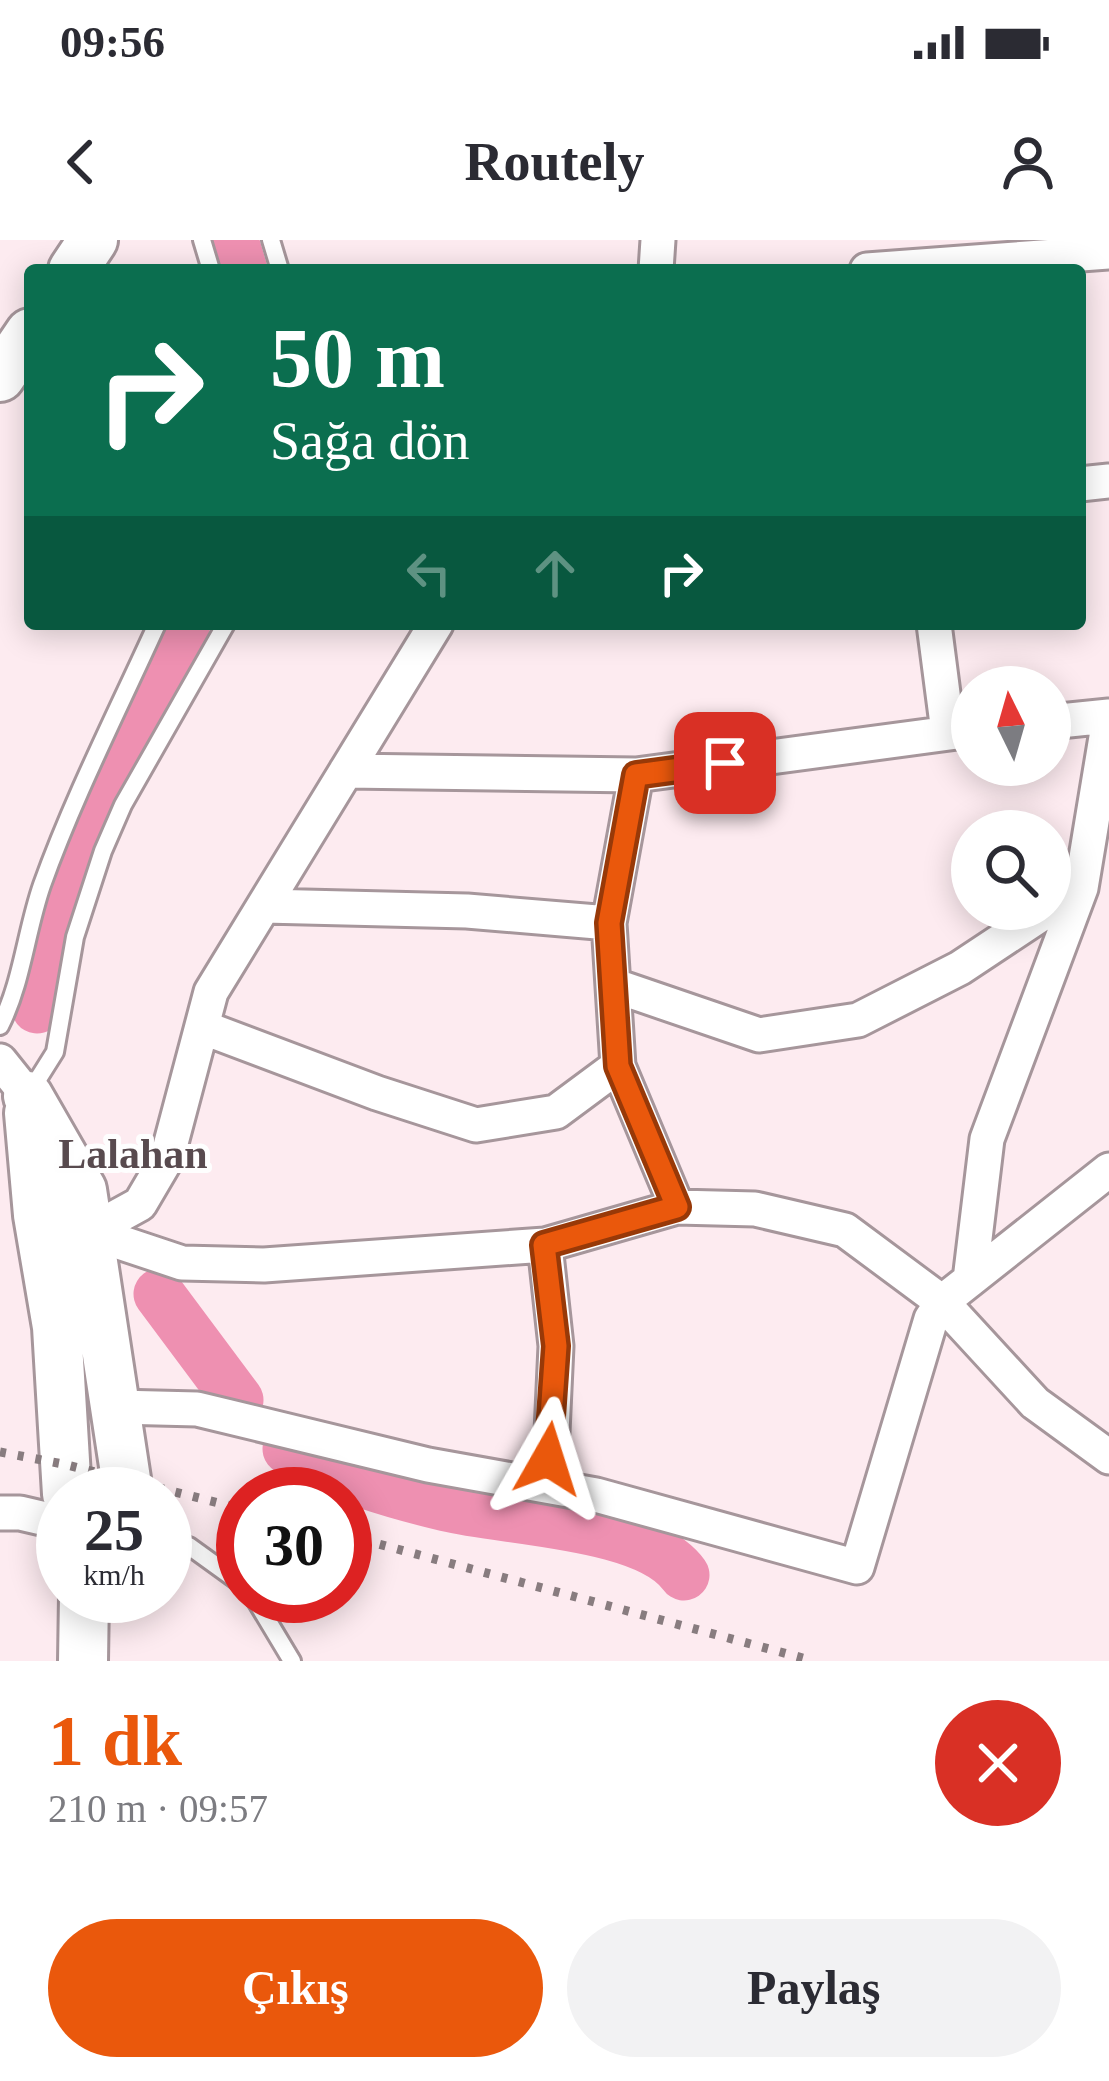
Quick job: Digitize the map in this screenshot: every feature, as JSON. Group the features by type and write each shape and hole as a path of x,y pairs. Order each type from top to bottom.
{"street":[{"path":"948,264 1109,252"},
{"path":"0,377 24,342"},
{"path":"89,1232 140,1204 167,1158 212,992 432,630"},
{"path":"935,630 951,694"},
{"path":"970,1280 987,1139 1081,888 1109,717 1071,720"},
{"path":"346,771 636,775 951,732"},
{"path":"636,775 609,923 618,1066 677,1207"},
{"path":"1071,895 1081,888"},
{"path":"264,906 467,911 609,923"},
{"path":"613,985 759,1035 858,1020 960,968 1017,930"},
{"path":"202,1027 476,1125 556,1112 618,1066"},
{"path":"14,1078 19,1210 57,1327 65,1467"},
{"path":"14,1078 82,1190 124,1467"},
{"path":"117,1407 197,1409 428,1465 648,1506 857,1567 926,1331 942,1302 1109,1169"},
{"path":"19,1210 182,1263 264,1265 544,1245 677,1207 755,1209 845,1230 942,1302 1035,1403 1109,1456"},
{"path":"544,1245 556,1346 544,1485"},
{"path":"0,1513 36,1517"},
{"path":"83,1661 84,1623"}],"lane":[{"path":"0,1026 60,836 154,630"},
{"path":"14,1078 55,1052 75,937 103,851 123,805 223,630"},
{"path":"269,1623 292,1661"}],"waterway":[{"path":"233,240 240,264"},
{"path":"37,1008 45,957 74,858 115,763 182,630"},
{"path":"159,1294 238,1400"},
{"path":"288,1449 345,1476 426,1501 609,1534 666,1558 684,1575"}],"railway":[{"path":"0,1452 216,1502"},
{"path":"372,1542 814,1661"}],"district":[{"name":"Lalahan","path":"133,1153"}],"route":[{"path":"548,1459 556,1346 544,1245 677,1207 618,1066 609,923 636,775 725,763"}]}
